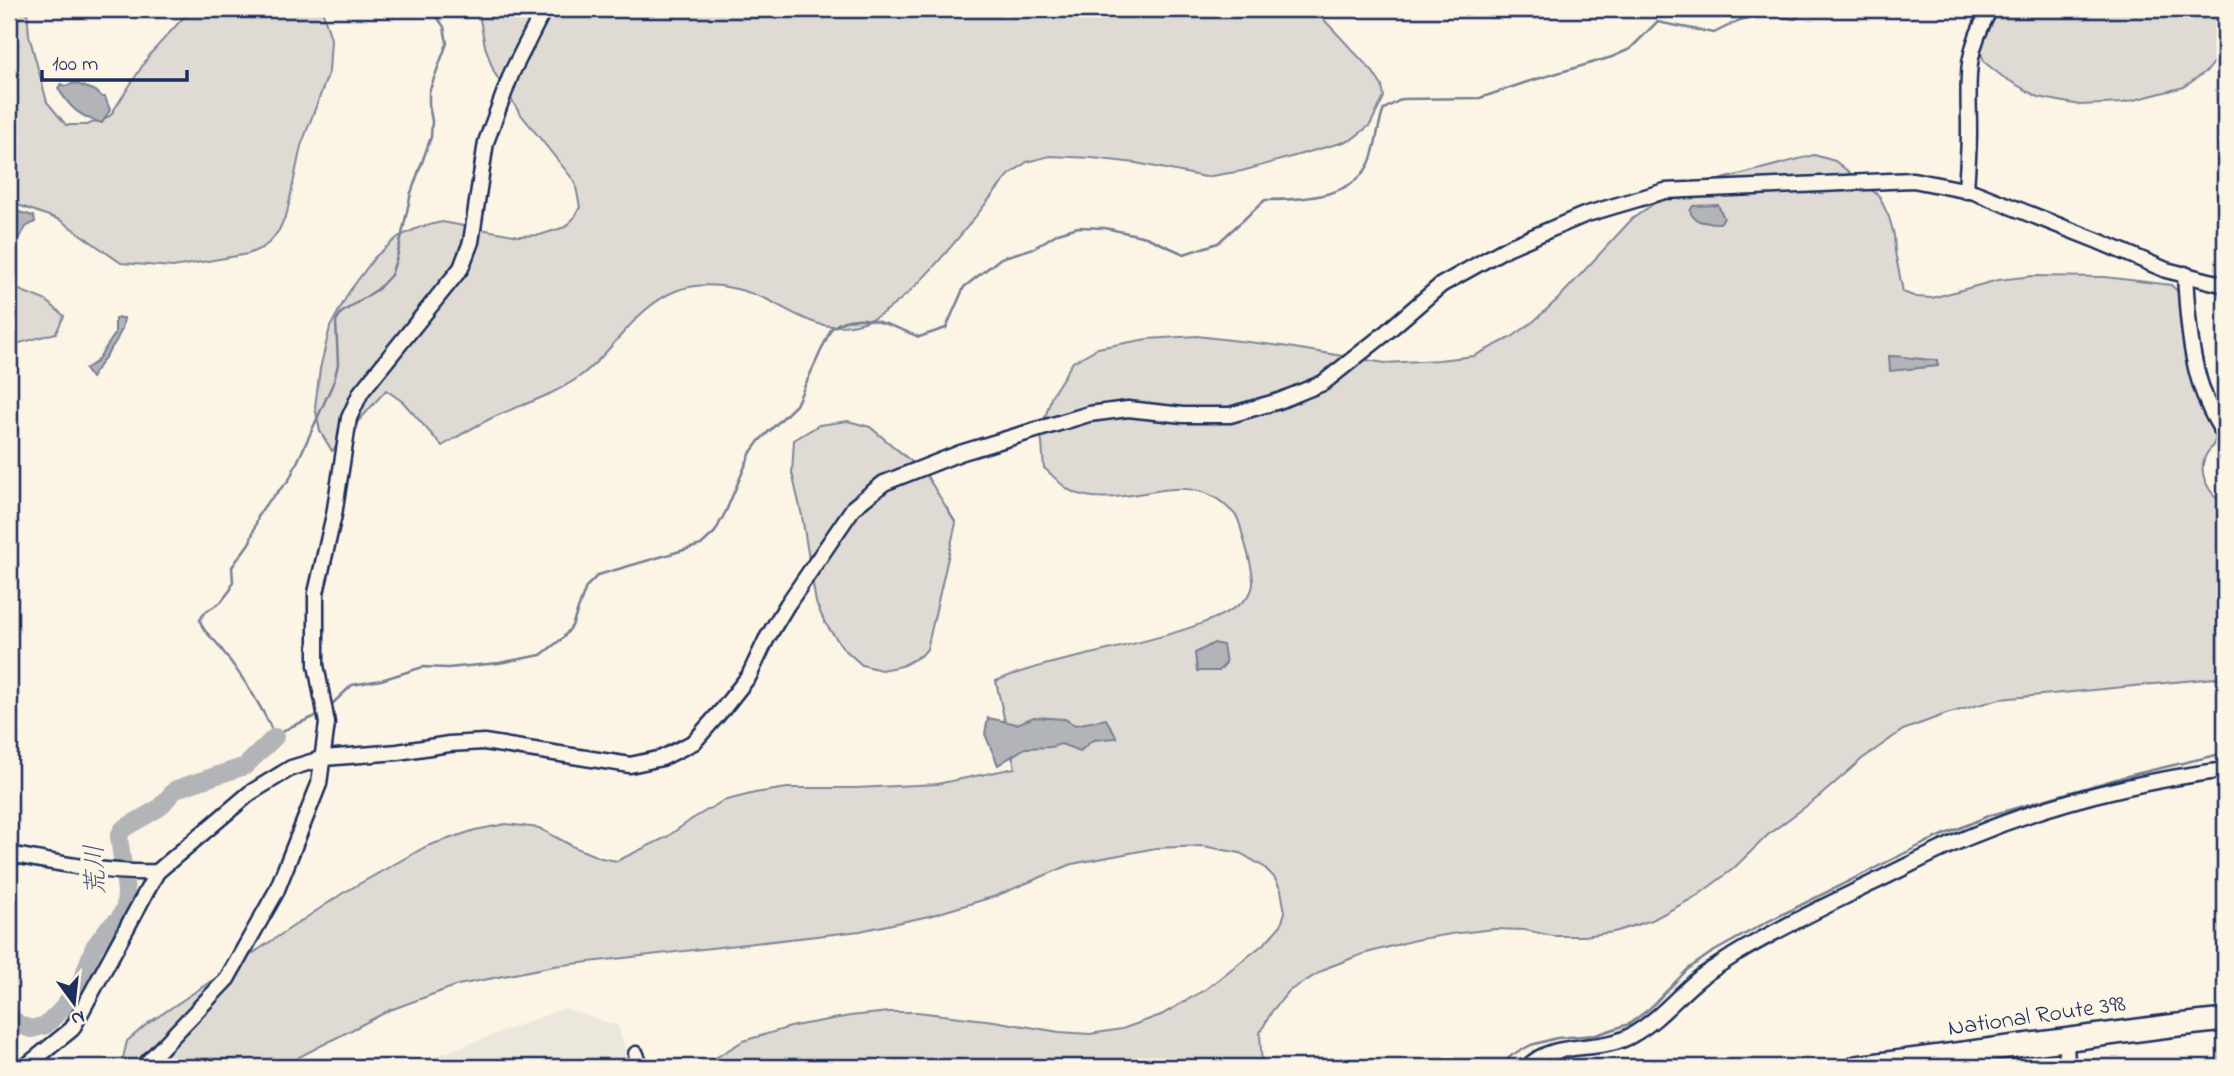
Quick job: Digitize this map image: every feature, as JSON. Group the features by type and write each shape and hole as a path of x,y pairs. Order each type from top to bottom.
{"highway":[{"name":"National Route 398","path":"1857,1067 2225,1020"}],"street":[{"path":"143,1067 227,979 276,892 319,784 324,758 324,711 316,665 316,593 334,515 349,418 361,392 461,268 471,242 486,142 512,72 544,9"},
{"path":"1966,191 1968,67 1973,46 1990,9"},
{"path":"25,1067 72,1029 157,872 250,793 291,768 324,758 484,742 630,765 662,758 694,742 750,676 766,640 787,605 855,507 884,482 971,449 1089,414 1128,409 1183,415 1230,415 1279,401 1323,383 1441,285 1507,248 1584,215 1665,191 1913,180 1974,192 2166,270 2225,285"},
{"path":"2185,274 2189,332 2201,387 2211,414 2225,435"},
{"path":"1528,1067 1540,1056 1551,1052 1592,1047 1628,1037 1660,1017 1701,977 1736,954 1802,917 1968,837 2027,814 2184,775 2225,770"},
{"path":"9,854 74,866 140,873 157,872"},
{"path":"2066,1039 2067,1067"}],"shaded area":[{"path":"9,9 27,9 29,35 47,102 66,125 87,125 110,116 150,54 183,18 197,9 322,9 331,39 329,72 301,146 287,213 270,242 248,254 173,267 121,263 60,220 15,204 9,209"},
{"path":"478,9 1314,9 1373,72 1382,86 1384,97 1370,125 1351,140 1242,171 1205,177 1136,163 1092,158 1050,156 1027,162 1010,174 943,256 905,296 867,321 843,326 825,325 745,292 712,286 689,287 663,297 649,307 604,355 570,383 487,420 442,446 403,402 386,390 332,451 320,431 315,407 320,369 330,327 349,292 375,257 398,237 420,227 442,222 519,236 540,235 565,227 580,207 575,182 519,112 494,72 485,46"},
{"path":"1976,9 2225,9 2224,50 2208,70 2184,87 2123,103 2080,105 2038,97 2003,77 1984,62 1973,27"},
{"path":"75,83 105,97 110,110 102,123 87,118 76,110 58,88 61,84 65,86"},
{"path":"1814,155 1835,161 1879,196 1894,235 1903,292 1916,297 1932,298 1998,280 2033,276 2105,277 2171,285 2187,300 2216,432 2214,444 2203,464 2204,478 2210,491 2225,505 2225,677 2000,699 1946,714 1903,730 1862,759 1820,796 1770,833 1733,869 1697,896 1652,920 1614,932 1584,936 1553,936 1525,930 1494,929 1451,934 1415,940 1363,954 1329,967 1289,991 1272,1011 1260,1033 1262,1067 701,1067 743,1041 794,1026 850,1016 917,1012 1090,1034 1122,1029 1161,1015 1206,989 1265,943 1281,925 1285,912 1281,890 1264,867 1240,853 1203,846 1156,848 1072,864 996,896 929,916 860,931 554,966 458,985 390,1010 299,1057 287,1067 121,1067 127,1041 147,1024 343,893 427,846 475,830 506,824 539,828 576,848 617,861 667,837 723,801 755,793 787,788 937,784 1015,768 996,681 1036,667 1174,633 1202,624 1243,602 1252,589 1253,579 1240,523 1232,511 1209,494 1191,489 1172,489 1092,497 1069,490 1044,468 1041,431 1052,395 1073,362 1098,348 1147,339 1197,336 1282,346 1385,363 1474,356 1512,337 1534,321 1632,219 1656,202 1700,185"},
{"path":"1718,205 1724,218 1720,223 1698,221 1690,211 1693,206"},
{"path":"9,212 34,216 35,222 26,227 18,240 9,236"},
{"path":"9,269 19,290 47,301 64,316 56,333 9,346"},
{"path":"115,318 124,318 122,329 91,378 85,369 96,362 115,334"},
{"path":"1889,356 1937,360 1938,366 1890,371"},
{"path":"848,421 870,427 925,473 956,523 927,649 922,655 902,666 881,670 862,665 844,649 825,623 816,603 792,473 794,440 819,425"},
{"path":"1214,643 1223,645 1226,663 1219,671 1197,671 1195,653"},
{"path":"1034,717 1065,719 1075,725 1106,719 1117,738 1093,740 1080,751 1061,744 1025,748 998,765 985,734 988,718 1017,724"},
{"path":"565,1008 618,1026 630,1067 407,1067"}],"waterway":[{"path":"321,714 290,727 275,737 250,690 205,631 200,620 204,613 221,602 231,589 232,567 250,542 259,514 289,480 307,441 334,381 338,364 336,321 341,313 378,289 391,275 411,193 431,137 429,92 447,43 444,27 432,9"},
{"path":"329,707 352,685 381,680 423,667 448,668 499,663 541,655 563,638 572,626 586,587 598,575 701,545 715,532 751,452 796,405 831,329 841,323 863,319 919,337 946,328 964,287 1001,258 1034,248 1058,233 1078,227 1105,228 1146,237 1184,254 1218,243 1265,200 1328,194 1355,181 1372,156 1384,109 1402,99 1480,98 1612,57 1630,49 1657,22 1714,33 1740,20 1765,13 1795,19 1805,9"},
{"name":"荒川","path":"9,1016 20,1025 31,1029 46,1025 61,1010 81,982 94,947 109,927 119,919 125,907 126,891 119,836 123,829 159,808 176,789 245,766 275,737"},
{"path":"1500,1067 1512,1055 1531,1045 1557,1038 1596,1035 1629,1024 1649,1009 1688,969 1711,953 1927,842 1988,816 2127,776 2225,753"}]}
